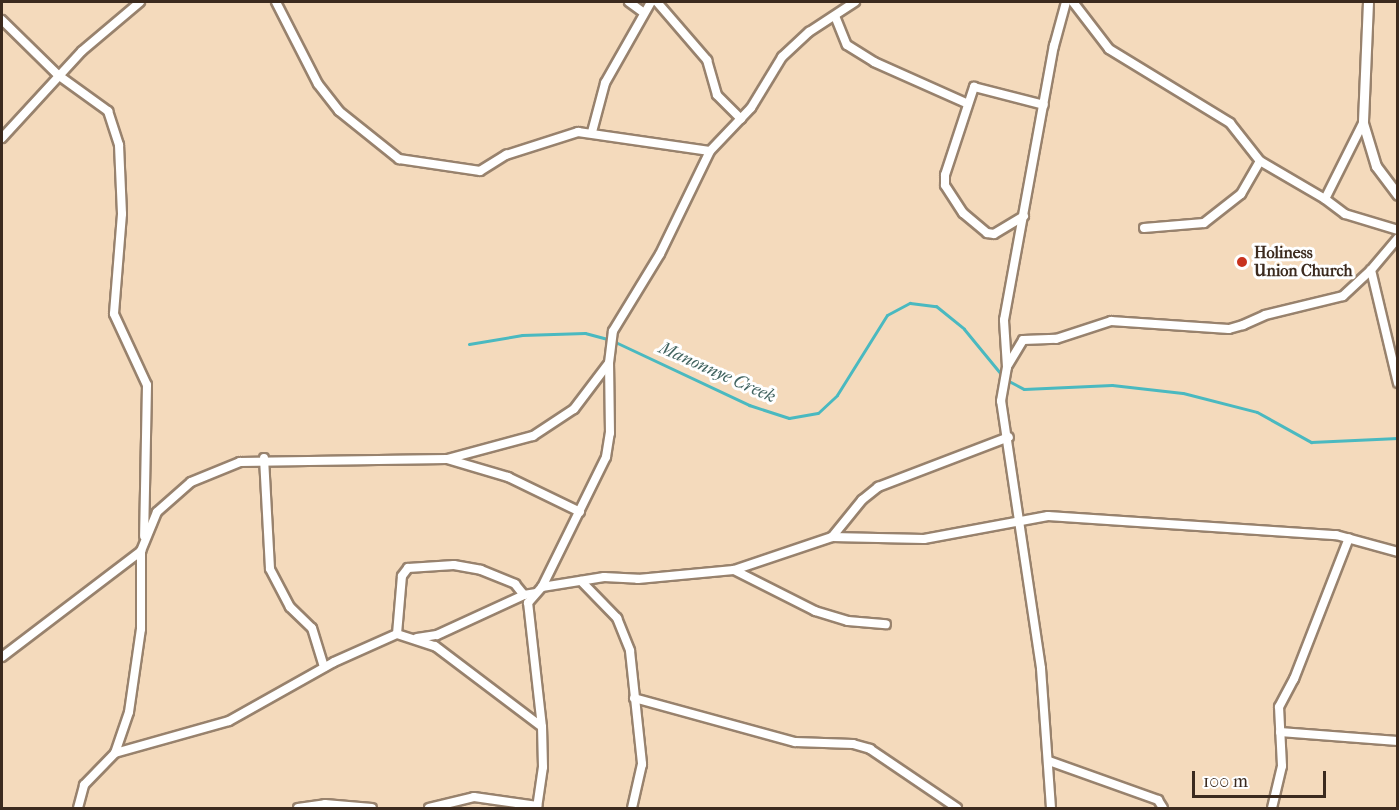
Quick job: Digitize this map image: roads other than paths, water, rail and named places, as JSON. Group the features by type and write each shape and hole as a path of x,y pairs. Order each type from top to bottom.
{"street":[{"path":"2,138 58,75 140,2"},
{"path":"276,2 318,84 339,111 399,159 480,171 506,156 554,137 592,132 651,145 710,151"},
{"path":"629,2 643,12"},
{"path":"592,132 605,83 643,12 651,2"},
{"path":"657,2 707,60 717,95 741,119"},
{"path":"429,808 474,797 537,807 543,767 542,727 527,619 528,603 542,587 606,457 610,433 609,363 613,332 623,310 660,254 710,151 741,119 782,57 809,32 855,2"},
{"path":"1051,808 1041,668 1018,521 1009,437 1001,401 1007,367 1004,320 1044,105 1066,2"},
{"path":"1073,2 1109,50 1230,123 1260,161 1325,199 1345,214 1398,230"},
{"path":"1368,2 1363,123 1376,166 1398,195"},
{"path":"835,16 847,45 874,62 966,103"},
{"path":"2,20 58,75 108,111 119,145 120,255 114,314 147,385 145,541"},
{"path":"1024,216 994,234 987,233 963,213 945,185 966,103 976,87 1044,105"},
{"path":"1325,199 1363,123"},
{"path":"1144,228 1204,223 1241,194 1260,161"},
{"path":"1007,367 1023,340 1056,339 1111,321 1229,329 1265,315 1332,300 1352,289 1398,238"},
{"path":"1371,270 1398,383"},
{"path":"447,459 542,431 574,410 609,363"},
{"path":"832,537 862,500 878,487 1009,437"},
{"path":"264,458 270,569 290,607 312,628 324,667"},
{"path":"78,808 84,785 115,753 129,712 141,629 141,551 157,512 191,482 240,462 264,458 447,459 508,477 580,512"},
{"path":"542,587 604,576 638,579 734,570 832,537 924,538 1048,516 1156,520 1349,538 1398,552"},
{"path":"1272,808 1282,766 1279,707 1294,680 1349,538"},
{"path":"2,657 141,551"},
{"path":"397,634 402,576 408,568 454,565 481,570 515,584 524,595"},
{"path":"734,570 815,611 848,621 886,624"},
{"path":"581,581 617,618 630,651 642,765 632,808"},
{"path":"417,638 437,635 524,595 535,593"},
{"path":"115,753 229,721 324,667 397,634 417,638 435,646 509,699 542,727"},
{"path":"634,698 795,742 853,744 870,749 953,808"},
{"path":"1280,732 1398,741"},
{"path":"1049,761 1158,800 1163,808"},
{"path":"298,808 325,804 372,808"}],"waterway":[{"name":"Manonnye Creek","path":"469,344 522,335 585,333 611,340 749,405 789,418 818,413 837,395 887,315 910,303 936,306 964,329 1005,379 1024,389 1112,385 1183,393 1257,412 1311,442 1398,438"}],"place":[{"name":"Holiness Union Church","path":"1242,262"}]}
